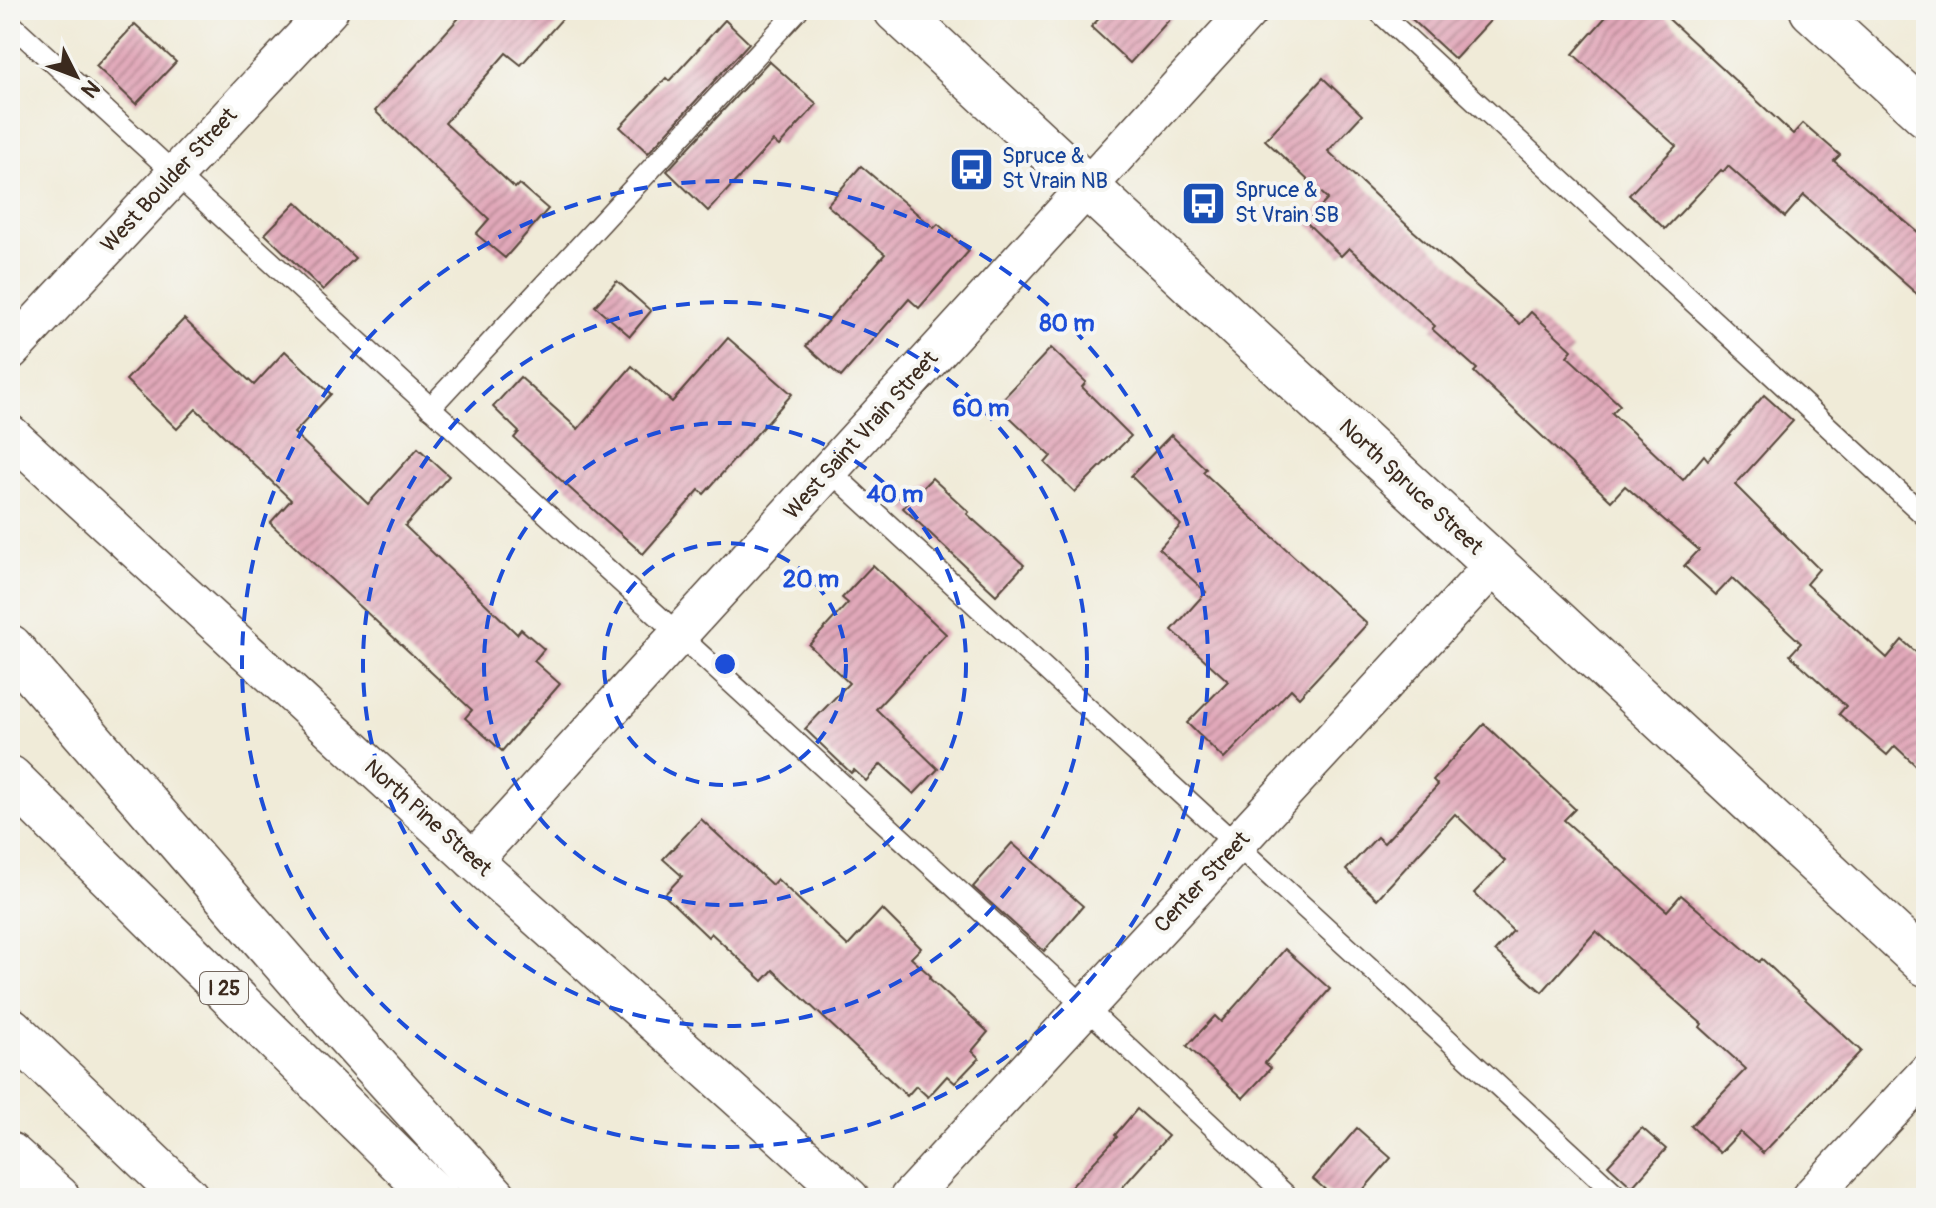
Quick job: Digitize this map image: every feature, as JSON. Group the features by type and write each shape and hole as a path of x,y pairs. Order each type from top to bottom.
{"main road":[{"name":"North Spruce Street","path":"896,10 1926,964"},
{"path":"1812,10 1926,115"},
{"path":"10,647 321,1006 495,1198"},
{"name":"I 25","path":"10,778 437,1198"},
{"path":"10,1029 187,1198"},
{"path":"10,1155 58,1198"}],"street":[{"name":"West Boulder Street","path":"10,351 329,10"},
{"name":"West Saint Vrain Street","path":"473,860 1249,10"},
{"name":"North Pine Street","path":"10,434 473,860 850,1198"},
{"name":"Center Street","path":"909,1198 1494,565"},
{"path":"1810,1198 1926,1074"}],"lane":[{"path":"430,408 798,10"},
{"path":"1377,10 1926,517"},
{"path":"10,23 1086,1008 1289,1198"},
{"path":"829,470 1620,1198"}],"building":[{"path":"466,10 570,10 521,65 506,53 445,123 515,188 519,184 548,209 505,258 476,234 489,219 375,111"},
{"path":"1107,10 1178,10 1130,63 1091,27"},
{"path":"1402,10 1500,10 1455,59"},
{"path":"1612,10 1659,10 1793,134 1803,123 1840,155 1834,161 1926,239 1926,302 1804,195 1785,217 1728,166 1665,229 1629,195 1676,146 1573,54"},
{"path":"725,20 749,43 648,153 620,127 666,78 669,81"},
{"path":"135,24 176,62 136,104 96,66"},
{"path":"769,61 817,104 779,146 773,141 708,211 667,171"},
{"path":"1323,78 1362,115 1328,151 1520,324 1531,312 1572,350 1567,356 1620,405 1612,413 1683,480 1704,455 1708,460 1764,395 1793,421 1735,485 1819,569 1806,584 1887,658 1902,640 1926,661 1926,775 1895,746 1887,755 1839,714 1846,706 1790,655 1801,643 1732,578 1716,595 1684,566 1699,550 1625,486 1611,501 1474,372 1477,369 1432,329 1435,326 1349,248 1341,256 1306,222 1328,199 1265,140"},
{"path":"861,166 934,228 938,224 969,251 919,308 909,299 841,377 806,346 885,254 827,205"},
{"path":"296,202 355,258 323,290 265,234"},
{"path":"617,281 651,311 630,336 595,306"},
{"path":"184,319 254,385 285,351 331,394 294,433 368,504 418,448 449,476 405,526 517,634 521,629 544,649 534,661 560,684 502,751 465,718 472,710 270,523 291,500 196,409 177,429 126,380"},
{"path":"728,338 792,394 704,494 699,490 643,554 514,438 519,432 493,407 520,377 578,429 632,366 672,402"},
{"path":"1051,348 1086,382 1082,387 1131,436 1075,492 1045,463 1051,456 997,405"},
{"path":"1171,435 1206,469 1203,472 1367,624 1299,697 1291,689 1224,759 1187,723 1228,681 1172,630 1206,592 1159,549 1181,525 1131,476"},
{"path":"932,478 1024,565 996,595 903,508"},
{"path":"873,565 946,634 876,709 938,769 914,794 881,764 866,781 854,770 851,773 805,729 849,683 809,645 848,603 842,598"},
{"path":"1484,724 1575,809 1564,820 1667,911 1681,895 1759,962 1762,959 1861,1051 1763,1153 1740,1132 1720,1153 1691,1126 1746,1069 1700,1027 1702,1024 1596,931 1542,992 1495,951 1513,931 1474,893 1505,861 1455,814 1377,899 1346,870 1377,837 1384,843 1438,785 1433,780"},
{"path":"701,819 772,885 777,879 848,946 882,909 921,948 911,958 988,1032 972,1051 979,1058 955,1083 947,1076 928,1097 916,1086 907,1096 773,970 763,981 711,933 708,937 664,895 682,876 663,859"},
{"path":"1012,843 1083,906 1044,951 973,887"},
{"path":"1285,949 1330,989 1265,1063 1271,1068 1243,1098 1187,1046 1215,1016 1221,1022"},
{"path":"1137,1109 1168,1136 1113,1198 1061,1198 1117,1137 1115,1135"},
{"path":"1357,1128 1391,1158 1356,1198 1335,1198 1313,1179"},
{"path":"1642,1128 1666,1149 1632,1187 1608,1165"}],"place":[{"name":"Spruce & St Vrain NB","path":"971,169"},
{"name":"Spruce & St Vrain SB","path":"1204,203"}]}
